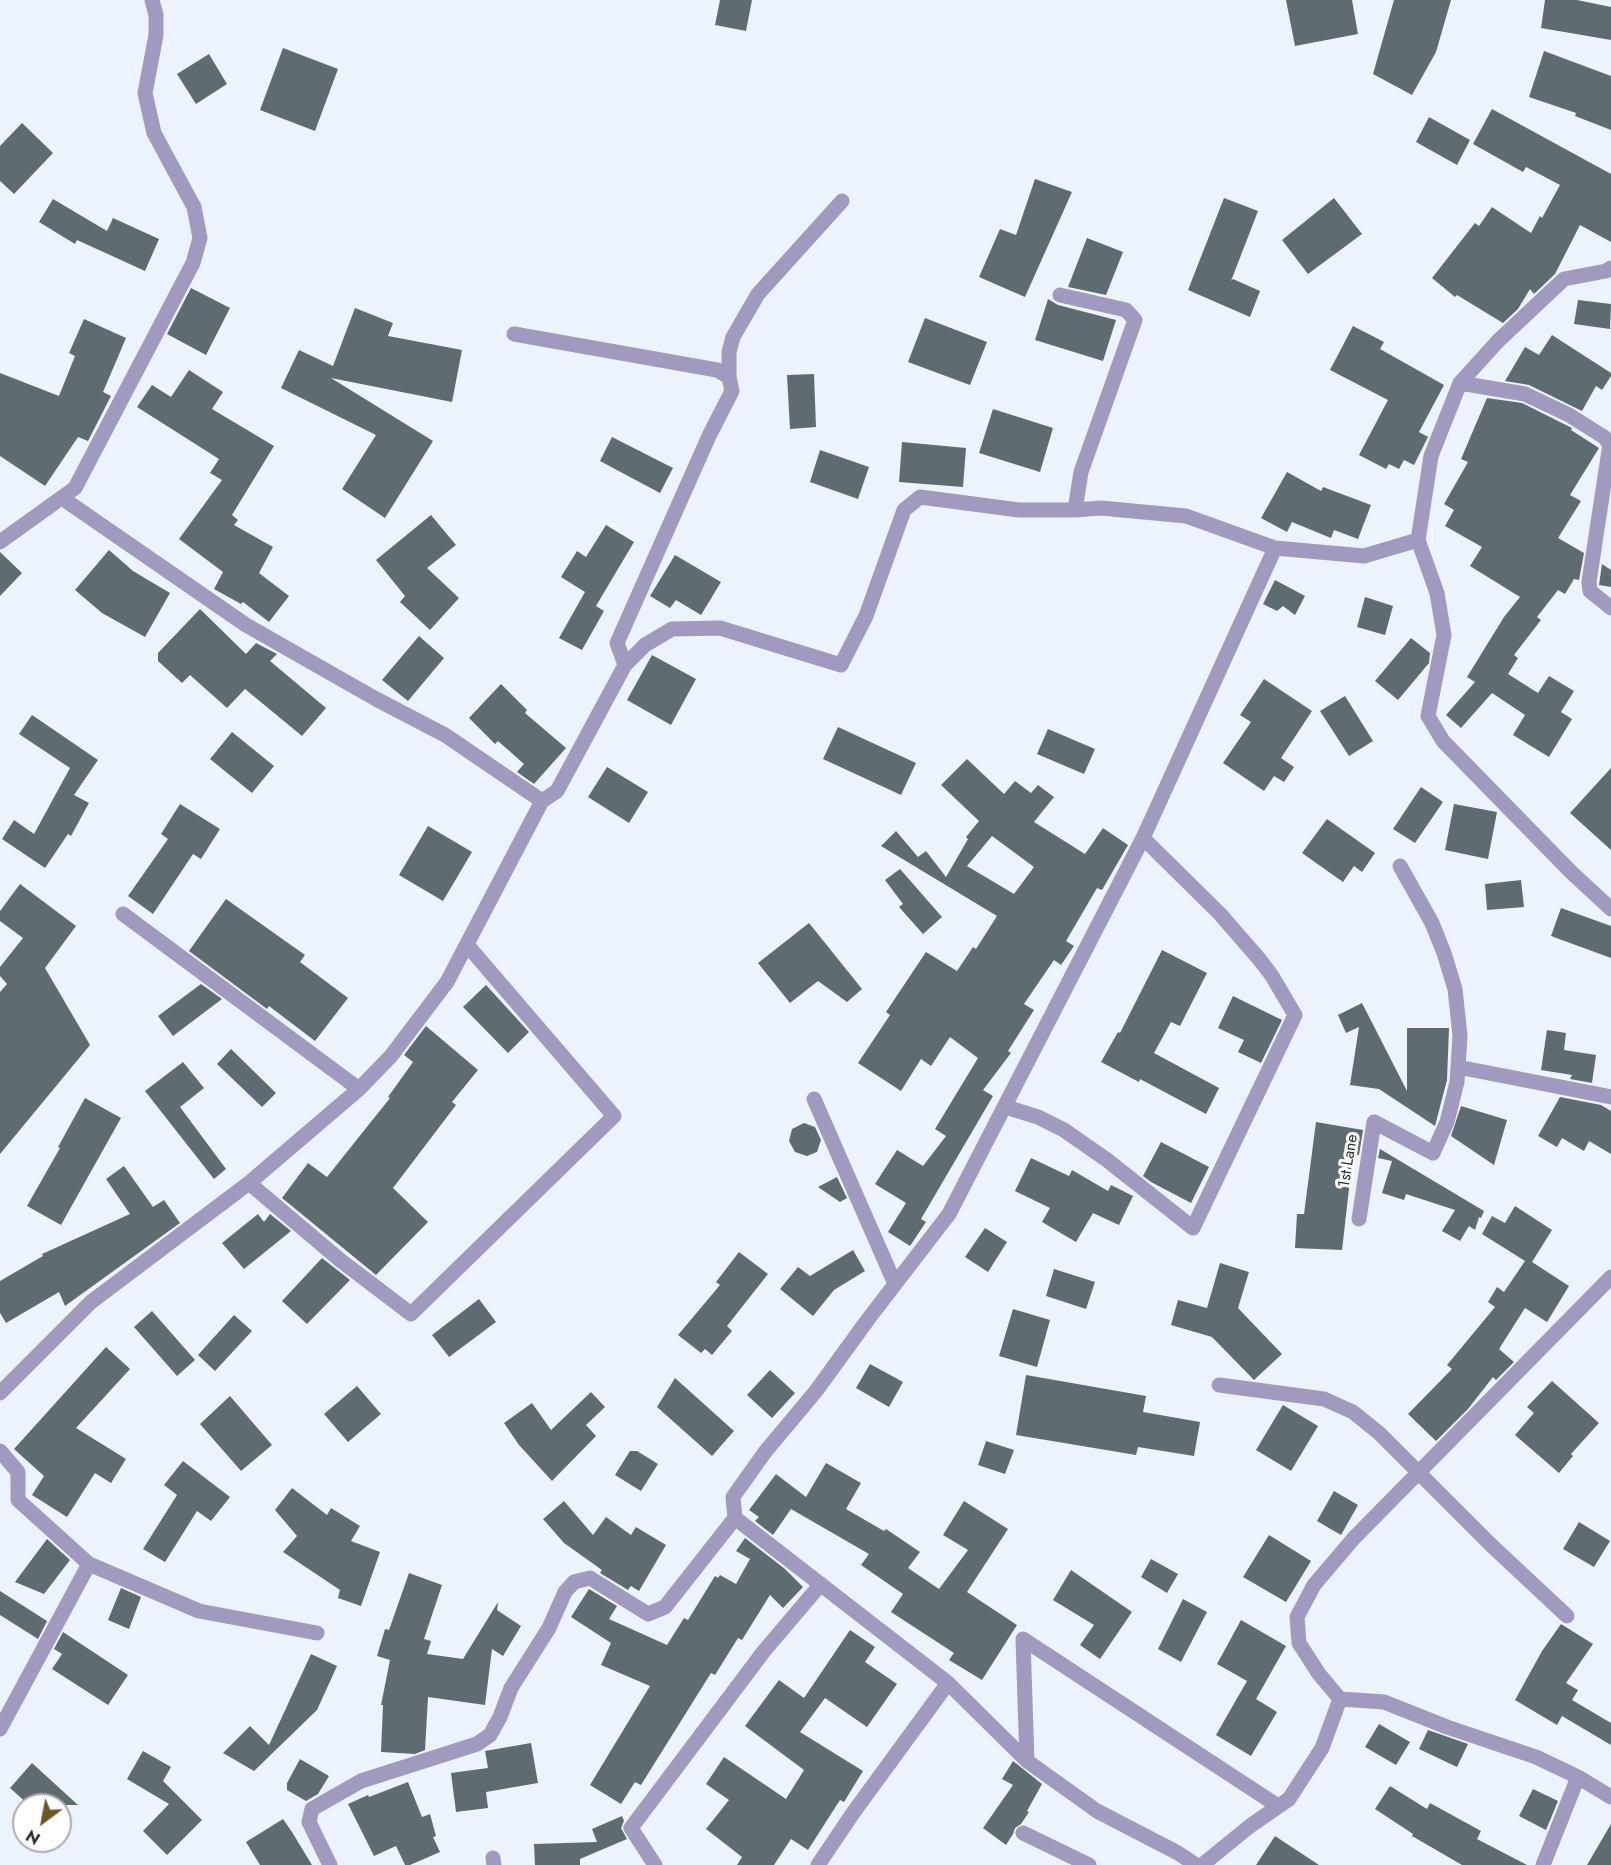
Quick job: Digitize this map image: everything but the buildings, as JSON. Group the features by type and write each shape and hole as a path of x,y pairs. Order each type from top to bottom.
{"street":[{"path":"0,542 75,488 193,263 200,238 194,207 154,133 145,93 156,35 156,15 152,0"},
{"path":"625,665 617,643 709,436 732,391 729,377 729,352 733,337 753,302 782,266 842,201"},
{"path":"1611,268 1564,279 1498,341 1460,383 1431,456 1418,540 1437,593 1444,635 1428,717 1443,741 1571,872 1611,909"},
{"path":"1059,295 1126,310 1135,320 1082,472 1075,510"},
{"path":"514,334 717,370 729,377"},
{"path":"1460,383 1525,394 1569,416 1604,437 1610,444 1589,582 1590,591 1611,608"},
{"path":"0,1393 91,1302 249,1184 360,1089 391,1056 447,982 468,946 542,801 557,791 625,665 645,645 672,629 720,628 841,665 866,616 904,510 920,496 1018,510 1101,508 1186,516 1275,548 1364,556 1418,540"},
{"path":"62,498 246,625 376,699 445,735 542,801"},
{"path":"330,1865 309,1822 312,1809 362,1781 477,1744 490,1735 511,1688 549,1628 566,1592 574,1582 590,1578 648,1614 664,1607 735,1518 734,1497 765,1452 816,1391 949,1214 1143,838 1275,548"},
{"path":"1009,1108 1038,1117 1064,1130 1107,1160 1193,1228 1295,1015 1260,960 1220,914 1143,838"},
{"name":"1st Lane","path":"1359,1219 1374,1122 1434,1153 1447,1122 1458,1067 1460,1036 1455,989 1432,923 1400,866"},
{"path":"123,914 360,1089"},
{"path":"249,1184 340,1260 411,1314 614,1116 468,946"},
{"path":"1458,1067 1611,1097"},
{"path":"814,1099 895,1284"},
{"path":"1611,1277 1354,1538 1314,1585 1297,1617 1299,1643 1319,1674 1340,1700 1384,1702 1447,1727 1536,1757 1578,1777 1611,1797"},
{"path":"1218,1384 1324,1399 1353,1412 1379,1433 1491,1545 1567,1616"},
{"path":"0,1451 18,1472 18,1500 89,1564 199,1611 317,1633"},
{"path":"735,1518 948,1683 1027,1761 1097,1811 1178,1853 1196,1865"},
{"path":"0,1729 89,1564"},
{"path":"655,1865 631,1828 764,1651 821,1584"},
{"path":"1027,1761 1023,1640 1278,1806"},
{"path":"818,1865 948,1683"},
{"path":"1202,1865 1289,1799 1322,1748 1340,1700"},
{"path":"1543,1865 1578,1777"},
{"path":"1023,1833 1089,1865"}]}
